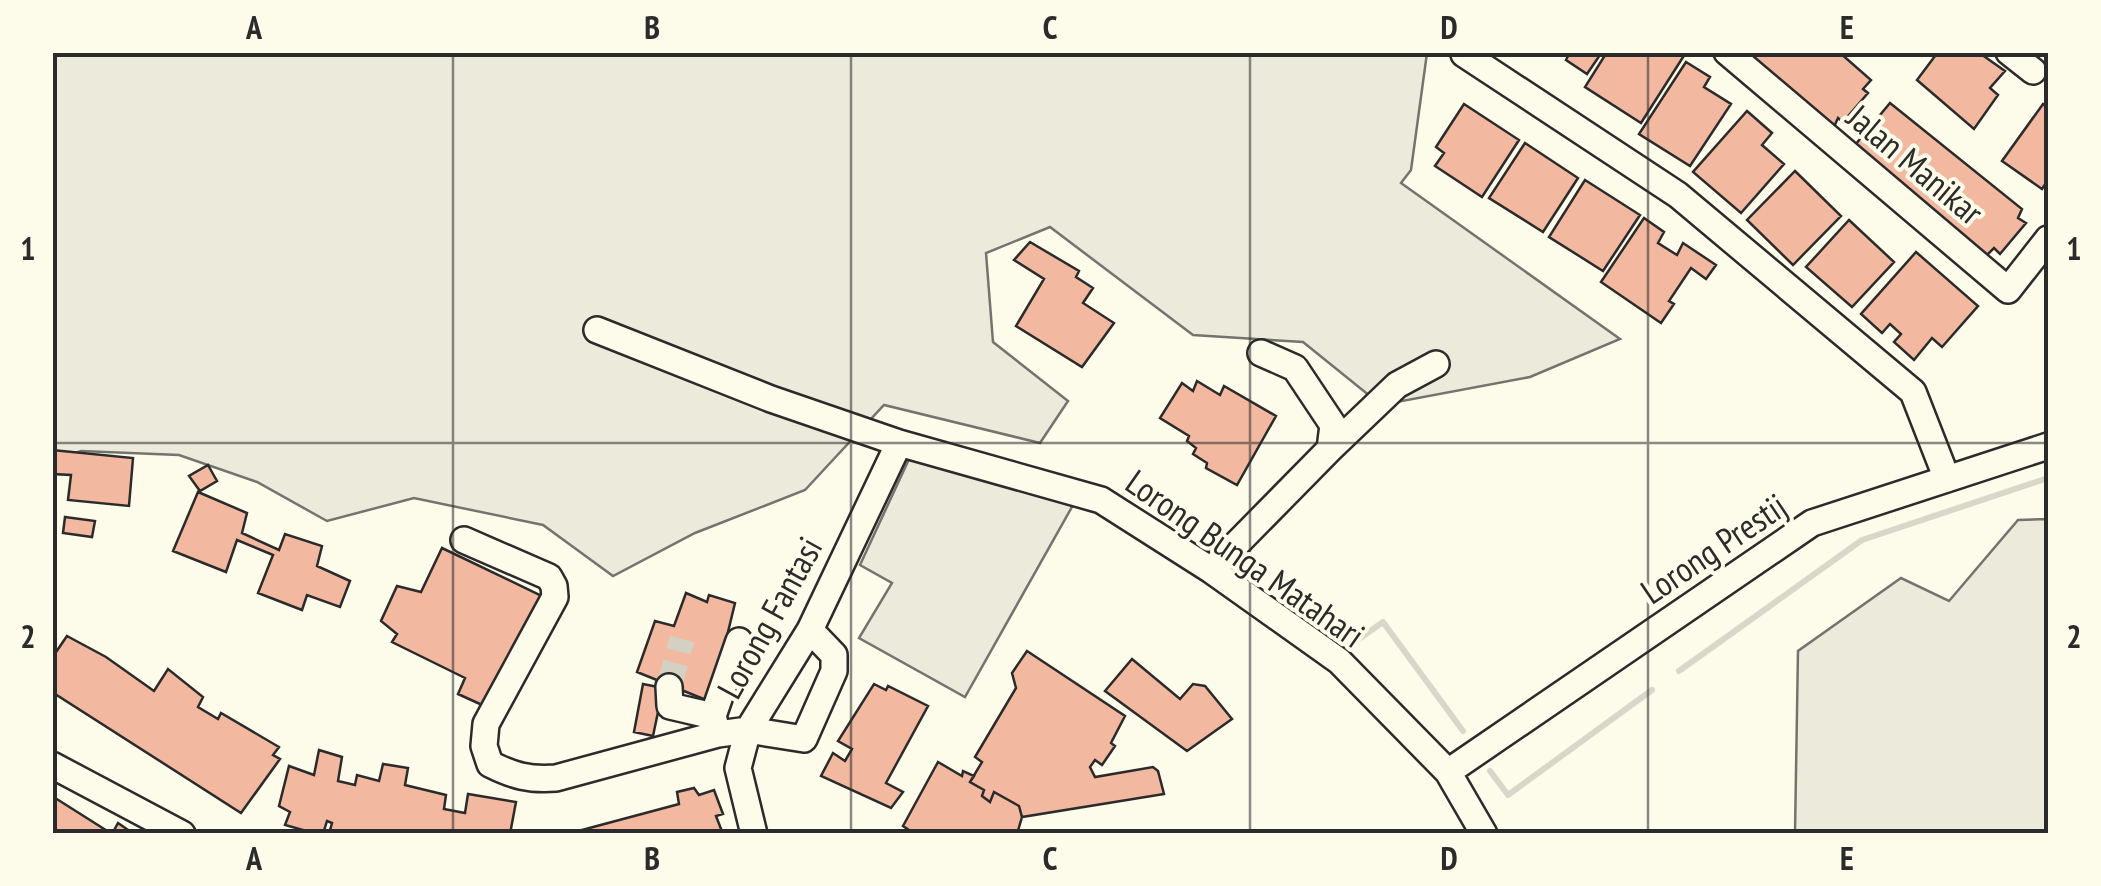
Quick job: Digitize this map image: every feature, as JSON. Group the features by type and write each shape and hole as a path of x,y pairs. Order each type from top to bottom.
{"street":[{"name":"Jalan Manikar","path":"1727,52 2008,290 2048,239"},
{"path":"2009,52 2033,71"},
{"path":"1464,54 1678,195 1913,392 1947,479"},
{"name":"Lorong Bunga Matahari","path":"597,330 770,398 900,443 1101,500 1212,570 1339,662 1448,772 1484,834"},
{"path":"1261,353 1295,368 1334,425 1330,449"},
{"path":"1212,570 1396,385 1436,364"},
{"name":"Lorong Fantasi","path":"754,834 738,768 748,730 810,630 900,443"},
{"name":"Lorong Prestij","path":"1448,772 1812,523 2048,446"},
{"path":"464,540 549,577 554,586 555,597 486,724 484,746 490,764 515,777 556,778 716,725"},
{"path":"669,686 670,706 716,725 804,739 834,671 834,655 810,630"},
{"path":"716,725 739,641"},
{"path":"52,765 182,834"}],"shaded area":[{"path":"52,53 1427,53 1411,170 1401,183 1620,339 1530,377 1381,405 1303,342 1193,335 1050,227 986,253 993,342 1068,401 1040,443 884,405 805,490 695,533 613,576 543,525 414,498 327,521 257,482 179,455 81,451 53,461"},
{"path":"910,457 1077,498 965,697 859,638 892,583 860,565"},
{"path":"2048,519 2048,833 1795,833 1798,651 1901,578 1949,601 2018,520"}],"building":[{"path":"1570,52 1602,52 1587,74 1566,60"},
{"path":"1607,52 1685,54 1641,123 1585,87"},
{"path":"1745,52 1839,52 1871,80 1863,89 1868,93 1843,122 1838,118 1833,129"},
{"path":"1938,52 1978,52 2005,71 1990,88 1998,95 1974,129 1917,80"},
{"path":"1686,62 1710,77 1704,87 1731,104 1690,166 1639,134"},
{"path":"1890,103 2022,209 2018,218 2026,223 2000,254 1994,248 1986,256 1855,145"},
{"path":"1464,104 1519,140 1482,197 1435,166 1444,153 1436,147"},
{"path":"2043,104 2048,108 2048,185 2042,189 2002,161"},
{"path":"1747,111 1772,133 1762,145 1784,164 1741,213 1693,172"},
{"path":"1525,143 1578,178 1543,232 1489,198"},
{"path":"1795,171 1841,216 1793,265 1747,220"},
{"path":"1585,180 1640,215 1603,271 1549,237"},
{"path":"1644,218 1664,232 1658,243 1677,255 1683,243 1716,265 1706,279 1691,268 1669,301 1674,304 1661,323 1601,282"},
{"path":"1849,220 1894,262 1852,307 1806,267"},
{"path":"1030,242 1079,271 1076,277 1093,288 1083,303 1114,323 1082,367 1016,326 1044,279 1014,260"},
{"path":"1916,252 1978,306 1942,347 1932,338 1914,360 1894,342 1901,334 1890,324 1882,333 1861,314"},
{"path":"1197,381 1220,395 1224,386 1276,416 1237,485 1206,468 1207,463 1193,454 1196,448 1187,441 1189,436 1160,418 1182,383 1193,391"},
{"path":"52,450 133,458 129,506 68,500 71,475 52,474"},
{"path":"208,465 217,481 200,491 189,476"},
{"path":"198,492 247,513 242,533 279,550 285,534 322,546 317,566 350,581 340,607 307,595 302,610 258,593 273,555 237,540 226,572 173,551"},
{"path":"65,517 95,521 92,537 63,533"},
{"path":"442,548 544,597 491,709 458,694 465,678 392,642 397,634 381,621 397,586 421,592"},
{"path":"686,593 707,602 709,595 735,603 711,702 637,672 655,621 674,626"},
{"path":"67,636 106,657 154,691 168,669 203,697 198,707 218,719 221,713 279,747 273,755 280,759 241,813 52,692 52,658"},
{"path":"1027,651 1125,716 1111,743 1115,746 1102,765 1095,760 1090,767 1095,777 1153,767 1158,771 1164,794 1022,817 1019,806 994,792 990,802 982,796 984,790 970,782 982,762 975,757 1016,688 1012,673"},
{"path":"1132,659 1180,699 1193,684 1205,686 1232,719 1187,751 1105,691"},
{"path":"643,684 663,688 653,736 634,732"},
{"path":"874,684 886,690 888,686 928,706 886,783 903,792 891,808 821,776 833,753 845,761 852,749 838,741"},
{"path":"319,750 342,757 338,781 355,785 357,775 379,781 383,764 408,768 405,785 446,795 444,809 465,813 468,794 516,802 510,834 329,834 332,823 327,821 323,834 317,834 285,825 290,812 279,806 289,766 314,775"},
{"path":"938,762 962,776 963,771 974,776 970,782 984,790 982,796 990,802 994,792 1019,806 1022,817 1017,834 915,834 903,826"},
{"path":"694,788 699,795 714,790 723,814 716,816 723,834 567,834 679,804 677,792"},
{"path":"52,796 112,834 52,834"},
{"path":"118,823 134,834 112,834"}],"waterway":[{"path":"1679,671 1862,540 2048,478"},
{"path":"1349,646 1383,622 1463,731"},
{"path":"1490,771 1508,795 1652,690"}],"tunnel":[{"path":"669,687 682,639"}]}
